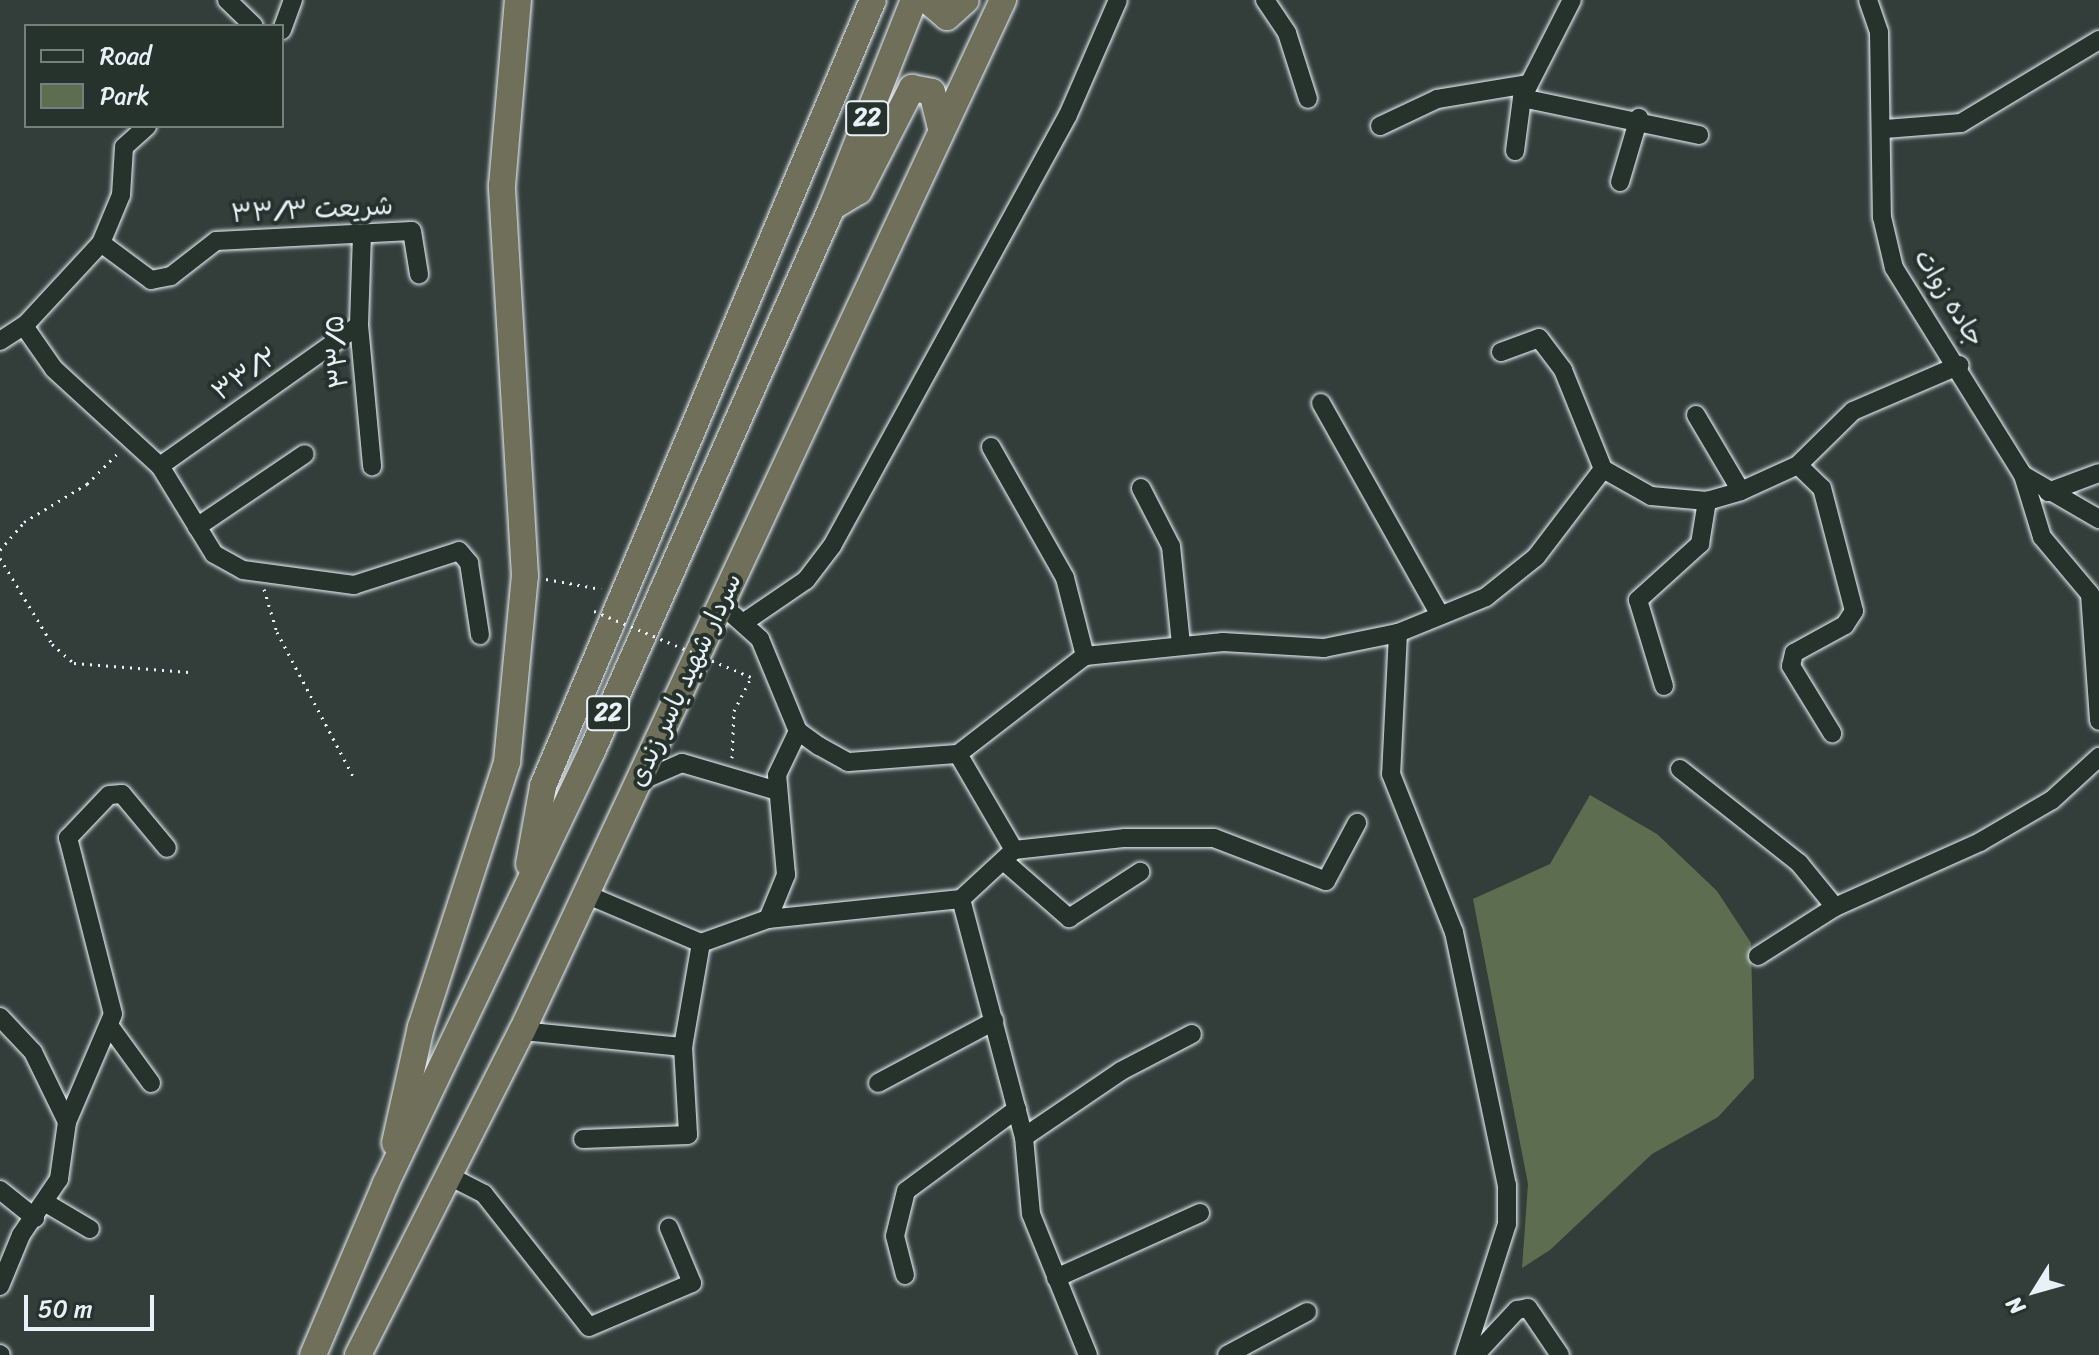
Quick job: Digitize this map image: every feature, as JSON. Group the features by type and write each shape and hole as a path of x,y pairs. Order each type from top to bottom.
{"highway":[{"path":"385,1185 421,1027 507,762 525,576 502,186 518,0"},
{"path":"522,903 543,786 621,593 873,0"},
{"name":"سردار شهید یاسر زندی","path":"313,1355 385,1185 522,903 832,207 914,0"},
{"path":"927,0 947,17 966,0"},
{"name":"سردار شهید یاسر زندی","path":"358,1355 522,1031 583,893 722,605 941,129 1002,7"},
{"path":"832,207 859,191 912,88 932,92 941,129"}],"street":[{"path":"227,0 252,24"},
{"path":"284,25 293,0"},
{"path":"743,623 806,580 832,546 1068,115 1118,0"},
{"path":"1267,0 1308,99"},
{"path":"1515,151 1526,91 1572,0"},
{"name":"جاده زوات","path":"1868,0 1879,32 1885,129 1882,217 1894,268 1960,365 2023,475 2099,519"},
{"path":"1885,129 1961,123 2099,40"},
{"path":"1380,126 1437,99 1526,91 1699,135"},
{"path":"1620,182 1639,118"},
{"path":"0,341 24,326 101,243 121,195 124,147 145,128"},
{"name":"شریعت ۳۳/۳","path":"101,243 151,280 171,276 216,241 412,231 419,274"},
{"name":"۳۳/۵","path":"362,234 359,325 372,466"},
{"name":"۳۳/۲","path":"160,466 359,325"},
{"path":"24,326 54,369 160,466 214,554 260,572 354,585 459,551 469,563 480,635"},
{"path":"1501,352 1539,338 1563,370 1603,469 1651,496 1707,501 1741,491 1798,465 1853,411 1960,365"},
{"path":"1321,403 1440,615"},
{"path":"1696,415 1741,491"},
{"path":"991,447 1065,578 1085,656"},
{"path":"197,527 305,454"},
{"path":"1798,465 1822,488 1854,611 1845,625 1794,653 1791,666 1832,733"},
{"path":"722,605 760,639 798,731 848,762 958,754 1085,656 1181,645 1324,648 1398,633 1486,597 1536,557 1603,469"},
{"path":"2048,492 2099,473"},
{"path":"2023,475 2042,537 2090,594 2098,632 2092,663 2099,721"},
{"path":"1141,488 1171,546 1181,645"},
{"path":"1664,686 1638,600 1700,544 1707,501"},
{"path":"1398,633 1391,774 1454,932 1507,1185 1507,1224 1465,1355"},
{"path":"768,919 786,875 777,775 798,731"},
{"path":"958,754 1010,856 1069,918 1140,872"},
{"path":"1758,956 1835,907 1980,842 2052,800 2099,757"},
{"path":"636,783 682,763 732,774 778,791"},
{"path":"1680,769 1799,863 1835,907"},
{"path":"151,1083 111,1028 97,937 69,864 68,838 109,795 122,794 167,848"},
{"path":"583,893 701,943 768,919 961,899 1010,856 1125,838 1214,838 1326,881 1357,823"},
{"path":"961,899 1024,1137 1031,1214 1088,1355"},
{"path":"583,1139 688,1135 683,1047 701,943"},
{"path":"0,1017 33,1052 67,1122"},
{"path":"878,1083 994,1021"},
{"path":"0,1286 67,1157 67,1122 111,1028"},
{"path":"522,1031 683,1047"},
{"path":"1024,1137 1121,1071 1192,1034"},
{"path":"905,1275 895,1236 906,1191 1017,1109"},
{"path":"449,1176 484,1194 589,1327 692,1283 669,1228"},
{"path":"0,1190 40,1210 90,1229"},
{"path":"1056,1278 1200,1213"},
{"path":"1475,1355 1517,1310 1528,1308 1560,1355"},
{"path":"1227,1355 1307,1312"}],"path":[{"path":"0,550 24,522 87,484 132,438"},
{"path":"0,558 52,644 74,663 189,672"},
{"path":"260,572 277,632 353,776"},
{"path":"525,576 621,593"},
{"path":"594,611 751,677 734,711 732,774"}],"green space":[{"path":"1590,795 1657,834 1717,891 1751,943 1754,1078 1718,1117 1652,1154 1550,1250 1522,1268 1528,1184 1473,899 1550,864"}]}
